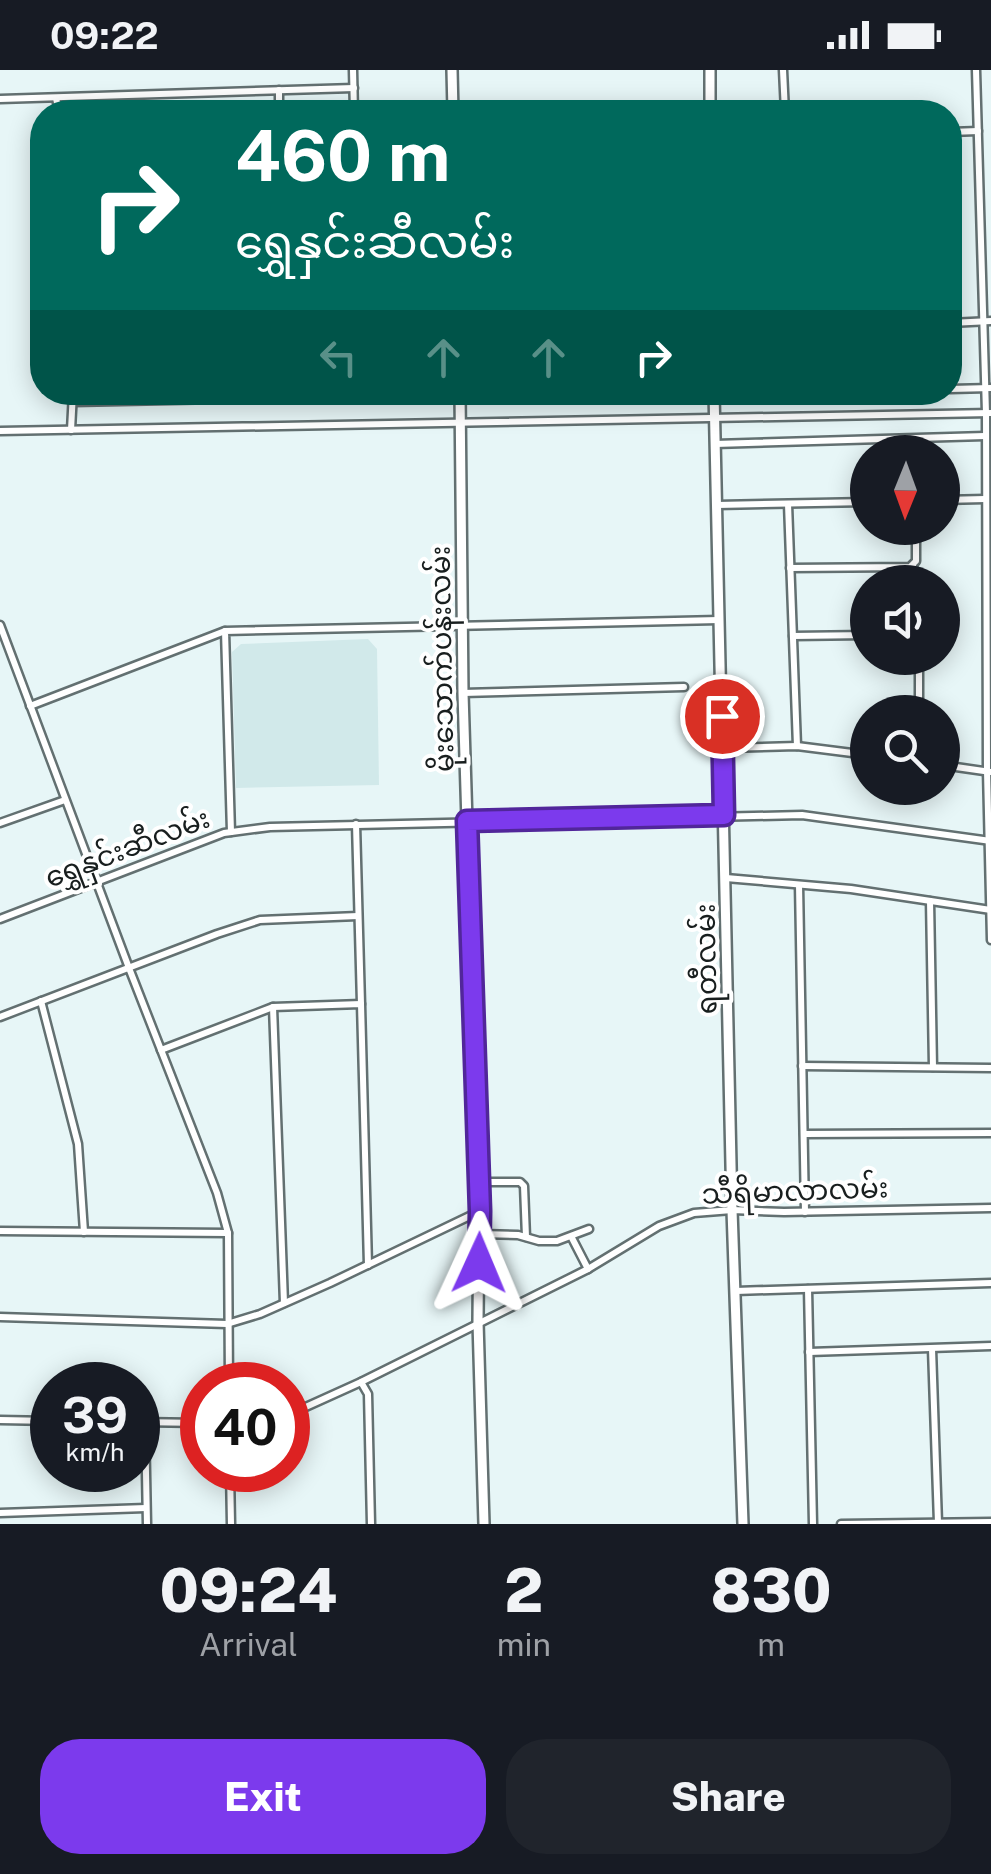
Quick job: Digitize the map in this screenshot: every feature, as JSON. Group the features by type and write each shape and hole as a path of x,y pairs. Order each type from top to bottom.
{"street":[{"path":"353,70 354,100"},
{"path":"452,70 453,100"},
{"path":"710,70 710,100"},
{"path":"783,70 784,100"},
{"path":"976,70 987,322 984,500 991,940"},
{"path":"0,100 354,88"},
{"path":"279,90 279,100"},
{"path":"962,132 978,132"},
{"path":"962,389 988,388"},
{"path":"71,430 73,405"},
{"name":"မိုးသောက်ပန်းလမ်း","path":"460,405 484,1524"},
{"name":"ရတီလမ်း","path":"714,405 743,1524"},
{"path":"0,431 988,413"},
{"path":"716,444 985,436"},
{"path":"960,500 984,500"},
{"path":"717,505 850,502"},
{"path":"788,504 796,746"},
{"path":"790,568 850,567"},
{"path":"30,706 225,631 720,620"},
{"path":"0,625 217,1193 228,1233 228,1362"},
{"path":"225,631 232,832"},
{"path":"793,636 850,634"},
{"path":"464,694 684,687"},
{"path":"722,748 796,746 850,753"},
{"path":"960,767 989,771"},
{"path":"0,823 66,800"},
{"name":"ရွှေနှင်းဆီလမ်း","path":"0,919 232,832 270,826 802,814 990,841"},
{"path":"356,824 368,1265"},
{"path":"726,878 851,890 991,910"},
{"path":"799,885 805,1212"},
{"path":"930,901 933,1067"},
{"path":"0,1017 260,920 358,916"},
{"path":"41,1001 78,1144 84,1232"},
{"path":"161,1050 274,1007 361,1004"},
{"path":"274,1007 284,1303"},
{"path":"802,1066 991,1068"},
{"path":"804,1134 991,1133"},
{"path":"478,1182 520,1182 524,1186 526,1236"},
{"name":"သီရိမာလာလမ်း","path":"310,1405 588,1268 659,1226 694,1213 991,1208"},
{"path":"0,1317 227,1324 260,1314 480,1211"},
{"path":"480,1234 557,1241 590,1229"},
{"path":"0,1231 228,1233"},
{"path":"572,1238 588,1268"},
{"path":"736,1291 991,1283"},
{"path":"808,1289 813,1524"},
{"path":"809,1352 991,1346"},
{"path":"932,1349 938,1523"},
{"path":"361,1382 368,1394 371,1524"},
{"path":"0,1420 30,1421"},
{"path":"145,1492 147,1524"},
{"path":"230,1492 231,1524"},
{"path":"0,1512 146,1508"},
{"path":"841,1524 991,1522"}],"shaded area":[{"path":"368,639 377,649 379,785 236,788 232,652 241,644"}],"route":[{"path":"479,1263 467,821 724,815 722,716"}]}
